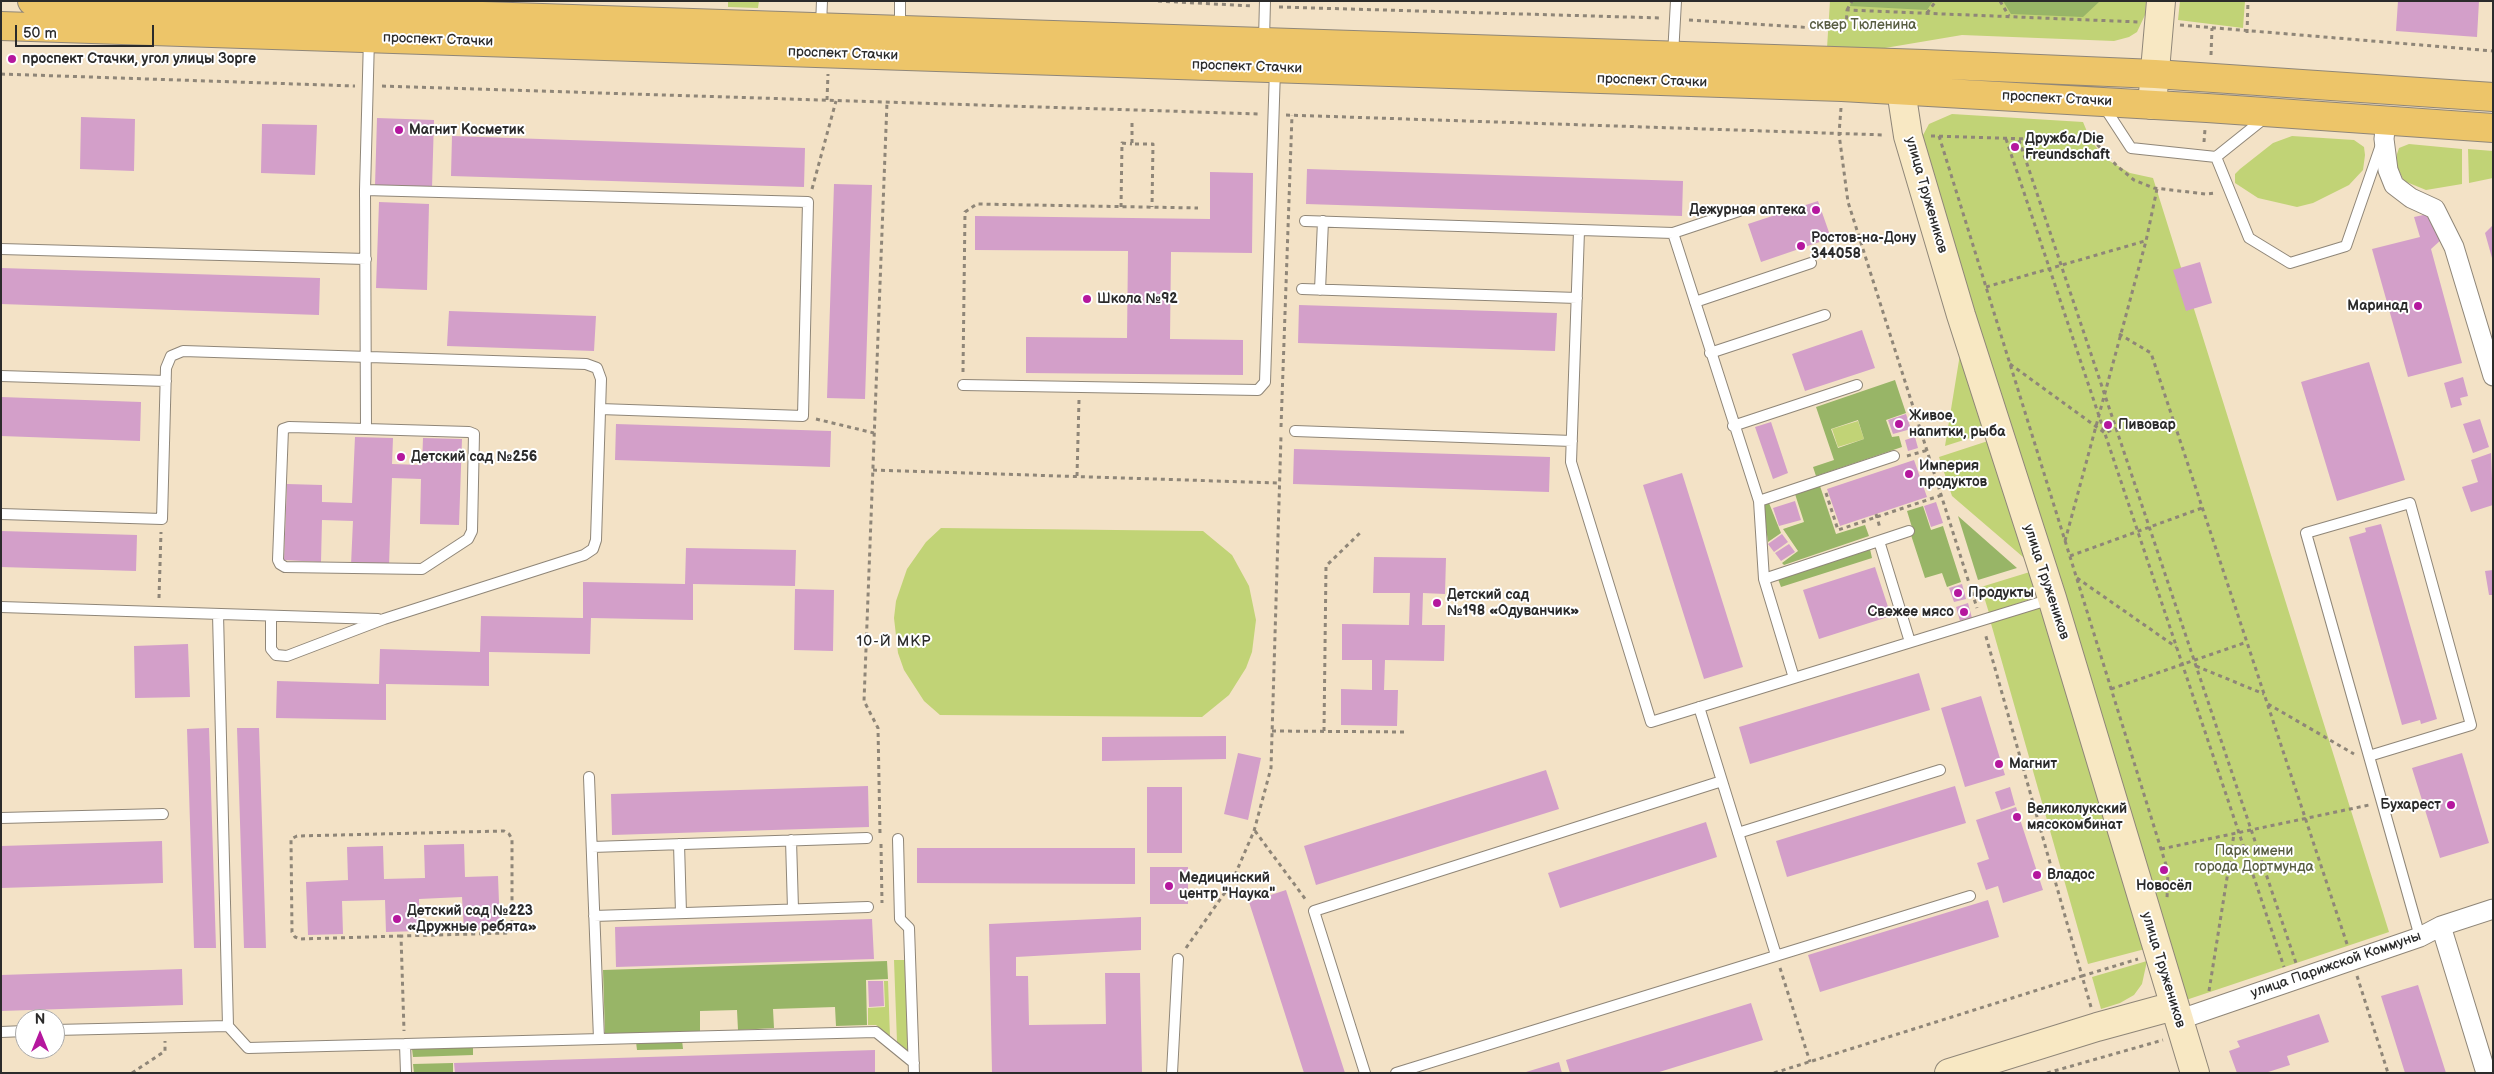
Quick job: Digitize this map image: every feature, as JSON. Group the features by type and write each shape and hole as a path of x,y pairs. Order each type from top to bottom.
{"main road":[{"name":"проспект Стачки","path":"32,1 822,14 900,29 931,44 1275,68 1901,90 2271,112 2385,130 2493,128"},
{"path":"2152,105 2160,12"},
{"name":"проспект Стачки","path":"1,26 369,37 931,44 1264,42 1924,64 2154,74 2493,97"},
{"path":"1901,90 1924,64"},
{"name":"улица Тружеников","path":"1901,90 1908,136 1961,315 2052,598 2195,1073"},
{"path":"1949,1073 2097,1027 2178,1020"}],"street":[{"path":"2385,130 2388,170 2394,184 2411,198 2435,210 2454,247 2493,376"},
{"name":"улица Парижской Коммуны","path":"2178,1020 2420,937 2441,926 2493,909"},
{"path":"2441,926 2486,1073"}],"lane":[{"path":"900,1 900,29"},
{"path":"1673,56 1676,1"},
{"path":"1264,42 1265,4"},
{"path":"366,429 368,357 366,190 369,37"},
{"path":"963,385 1258,390 1265,382 1275,68"},
{"path":"2101,102 2131,148 2216,157 2271,112"},
{"path":"2216,157 2249,238 2290,263 2346,246 2385,130"},
{"path":"366,190 808,202 803,416 600,409"},
{"path":"1305,221 1673,233 1739,211"},
{"path":"1320,290 1323,222"},
{"path":"1579,231 1571,462 1651,722 2052,598"},
{"path":"1673,233 1759,501 1764,578 1794,678"},
{"path":"1,248 366,259"},
{"path":"1695,302 1811,263"},
{"path":"1302,289 1577,298"},
{"path":"1710,353 1824,316"},
{"path":"1,514 162,519 166,368 171,356 183,351 586,364 597,368 601,379 596,540 593,549 584,555 384,619 287,656 276,655 271,649 271,616"},
{"path":"1,376 166,381"},
{"path":"1734,426 1857,385"},
{"path":"289,427 366,429 469,432 474,434 471,536 422,569 285,566 280,564 278,560 283,429 289,427"},
{"path":"1295,431 1572,441"},
{"path":"1759,501 1894,456"},
{"path":"2370,760 2471,725 2410,503 2306,533 2370,760 2382,802 2420,937"},
{"path":"1764,578 1908,531"},
{"path":"1879,541 1910,642"},
{"path":"1,607 384,619"},
{"path":"218,614 228,1026 248,1048 876,1032 914,1068"},
{"path":"1699,707 1776,955"},
{"path":"1738,833 1940,770"},
{"path":"589,777 599,1039"},
{"path":"1365,1073 1314,911 1722,781"},
{"path":"1,818 163,814"},
{"path":"592,846 867,838"},
{"path":"898,839 900,919 909,928 914,1068"},
{"path":"791,840 793,909"},
{"path":"679,844 681,913"},
{"path":"1396,1073 1970,896"},
{"path":"594,916 868,907"},
{"path":"1172,1073 1178,959"},
{"path":"65,1030 228,1026"},
{"path":"1,1032 15,1031"},
{"path":"405,1044 406,1073"}],"path":[{"path":"1158,1 1675,19 1846,30 1847,10 1852,1"},
{"path":"1927,13 1936,1"},
{"path":"2000,1 2009,16"},
{"path":"2247,33 2248,1"},
{"path":"1847,10 2009,16 2160,12 2247,33 2493,51"},
{"path":"1,74 2094,141 2117,166 2134,180 2157,189 2206,194 2230,191"},
{"path":"808,202 836,101"},
{"path":"868,907 882,907 878,728 864,701 887,102"},
{"path":"1178,959 1231,884 1254,831 1271,768 1292,115"},
{"path":"1132,123 1132,144"},
{"path":"1939,136 2168,872 2167,909"},
{"path":"2006,139 2239,833 2295,980"},
{"path":"2019,140 2251,830 2295,980"},
{"path":"1121,207 1122,143 1153,144 1152,207"},
{"path":"2065,541 2119,334 2146,241 2157,189"},
{"path":"963,385 965,212 976,204 1198,208"},
{"path":"1986,287 2146,241"},
{"path":"2119,334 2151,353 2306,819 2388,1073"},
{"path":"2010,364 2105,433"},
{"path":"1077,476 1080,387"},
{"path":"803,416 874,433"},
{"path":"2105,433 2116,428"},
{"path":"1894,456 1907,456 1928,450"},
{"path":"873,470 1279,483"},
{"path":"1821,481 1838,530 1942,495"},
{"path":"2070,556 2202,508"},
{"path":"159,612 162,519"},
{"path":"1324,731 1326,566 1362,531"},
{"path":"2077,578 2176,647"},
{"path":"2111,689 2247,642"},
{"path":"2196,666 2264,695"},
{"path":"2267,704 2370,760"},
{"path":"1272,731 1408,732"},
{"path":"2161,849 2382,802"},
{"path":"504,831 510,834 512,838 512,931 508,933 401,936 300,939 295,937 292,932 291,840 297,836 504,831"},
{"path":"1254,831 1314,911"},
{"path":"2205,1010 2202,1003 2208,1001 2234,834"},
{"path":"401,936 405,1044"},
{"path":"2082,976 2158,953"},
{"path":"1776,955 1810,1062"},
{"path":"2047,1073 2178,1020"},
{"path":"132,1073 165,1051 164,1028"}],"green space":[{"path":"728,1 759,1 758,8 728,7"},
{"name":"сквер Тюленина","path":"1830,1 2146,1 2145,15 2137,32 2129,37 2114,41 1962,35 1873,50 1827,48"},
{"path":"1851,1 1933,1 1927,10 1850,6"},
{"path":"2003,1 2100,1 2083,17 2011,14"},
{"path":"2180,1 2245,1 2243,28 2178,20"},
{"name":"Парк имени города Дортмунда","path":"1952,114 2083,122 2091,141 2106,159 2130,173 2153,178 2389,932 2186,1000 1924,155 1922,137 1929,124"},
{"path":"2292,136 2354,140 2364,147 2363,170 2349,185 2313,203 2297,207 2258,198 2235,183 2235,174 2240,169 2273,143"},
{"path":"2409,144 2462,149 2462,184 2426,190 2404,181 2397,166 2397,154 2399,148"},
{"path":"2468,149 2493,151 2493,178 2469,183"},
{"path":"1962,342 1989,432 1945,446"},
{"path":"1895,380 1906,413 1886,420 1892,437 1899,436 1902,447 1816,476 1813,467 1834,460 1816,407","holes":["1858,420 1864,439 1838,448 1831,429"]},
{"path":"1858,421 1864,439 1838,447 1832,429"},
{"path":"1991,440 2030,563 1952,496 1939,457"},
{"path":"1820,486 1836,534 1865,525 1869,536 1784,565 1782,563 1798,551 1783,529 1804,522 1795,494"},
{"path":"1769,503 1781,533 1768,542 1763,505"},
{"path":"1923,506 1931,530 1943,526 1961,582 1947,587 1942,573 1925,578 1911,535 1914,534 1907,511"},
{"path":"1958,516 2017,568 1978,580"},
{"path":"941,528 1203,531 1232,555 1249,586 1256,620 1252,652 1246,668 1229,695 1202,717 940,715 924,701 904,670 898,653 894,618 896,601 907,569 926,542"},
{"path":"1870,549 1872,558 1781,587 1778,579"},
{"path":"2033,571 2036,584 2028,600 1989,613 1981,587"},
{"path":"2039,607 2043,610 2145,949 2088,964 1990,620"},
{"path":"894,960 905,960 908,1051 897,1042"},
{"path":"887,961 888,979 866,980 867,1025 836,1026 835,1007 773,1009 774,1028 738,1030 737,1010 700,1011 700,1031 605,1034 603,970"},
{"path":"2147,961 2142,984 2134,995 2120,1003 2101,1009 2092,977"},
{"path":"884,981 888,981 890,1037 876,1025 868,1025 868,1008 885,1007"},
{"path":"682,1040 683,1049 637,1050 636,1042"},
{"path":"473,1047 473,1055 413,1057 412,1049"},
{"path":"453,1063 453,1073 414,1073 413,1064"}],"building":[{"path":"2398,1 2479,1 2477,37 2396,31"},
{"path":"81,117 135,119 134,171 80,169"},
{"path":"377,118 434,120 432,188 375,186"},
{"path":"262,124 317,125 315,175 261,173"},
{"path":"452,136 805,148 804,187 451,176"},
{"path":"1307,169 1683,181 1682,216 1306,204"},
{"path":"1210,172 1253,173 1252,253 1171,252 1170,339 1243,340 1243,375 1026,373 1026,337 1127,338 1128,251 975,250 975,216 1210,219"},
{"path":"834,184 872,185 865,399 827,398"},
{"path":"1818,201 1831,238 1761,262 1748,224"},
{"path":"379,202 429,204 427,290 376,288"},
{"name":"Маринад","path":"2428,214 2442,239 2431,249 2462,363 2408,377 2372,249 2420,237 2414,217"},
{"path":"2493,225 2493,258 2492,258 2485,233"},
{"path":"2200,262 2212,303 2186,311 2173,270"},
{"path":"1,268 320,278 319,315 1,304"},
{"path":"1299,305 1557,313 1555,351 1298,343"},
{"path":"449,311 596,316 594,351 447,346"},
{"path":"1862,330 1875,368 1805,391 1792,354"},
{"path":"2369,362 2405,480 2337,501 2301,382"},
{"path":"2463,377 2468,396 2460,398 2462,405 2451,408 2444,383"},
{"path":"1,397 141,402 140,441 1,436"},
{"name":"Живое, напитки, рыба","path":"1906,414 1911,429 1893,434 1888,420"},
{"path":"2480,419 2489,447 2473,453 2463,424"},
{"path":"1771,422 1788,473 1773,479 1755,427"},
{"path":"616,424 831,431 830,467 615,460"},
{"path":"355,437 393,438 392,464 422,465 423,438 462,439 459,525 420,524 421,479 392,478 389,566 351,565 353,521 322,520 321,562 284,560 287,484 322,485 322,502 352,503"},
{"path":"1915,437 1918,448 1908,451 1905,440"},
{"path":"1294,449 1550,457 1549,492 1293,484"},
{"path":"2491,453 2493,505 2471,512 2462,487 2478,482 2471,460"},
{"path":"1914,460 1927,497 1840,526 1827,489"},
{"path":"1682,473 1743,667 1704,679 1643,485"},
{"path":"1795,501 1801,520 1779,526 1773,508"},
{"path":"1936,502 1943,523 1931,527 1924,506"},
{"path":"2381,524 2437,719 2421,724 2420,720 2402,725 2349,537 2366,532 2365,528"},
{"path":"1,531 137,535 136,571 1,567"},
{"path":"1782,534 1788,542 1774,552 1768,544"},
{"path":"1789,544 1795,552 1781,561 1775,553"},
{"path":"686,548 796,550 795,586 693,584 693,620 591,618 590,654 489,652 489,686 386,684 386,720 276,718 277,681 379,684 380,649 480,652 481,616 583,618 583,582 685,584"},
{"path":"1374,557 1446,558 1445,594 1423,593 1422,625 1445,625 1444,661 1385,660 1384,690 1398,690 1397,726 1341,725 1341,689 1372,690 1372,660 1342,660 1342,624 1409,625 1410,593 1373,593"},
{"path":"1875,567 1891,616 1819,639 1803,590"},
{"path":"2493,570 2493,595 2489,595 2485,571"},
{"name":"Продукты","path":"1962,584 1966,599 1954,602 1949,588"},
{"path":"795,589 834,590 833,651 794,650"},
{"name":"Свежее мясо","path":"1968,603 1972,618 1960,621 1956,607"},
{"path":"188,644 190,697 135,698 134,646"},
{"path":"1919,673 1930,710 1750,764 1739,727"},
{"path":"1981,696 2005,775 1965,787 1941,708"},
{"path":"209,728 216,948 194,948 187,729"},
{"path":"237,728 259,728 266,948 244,948"},
{"path":"1226,736 1226,759 1102,761 1102,737"},
{"path":"1238,753 1261,758 1248,820 1224,814"},
{"name":"Бухарест","path":"2462,753 2489,843 2440,858 2412,768"},
{"path":"1546,770 1559,809 1316,885 1304,846"},
{"path":"868,786 869,827 612,835 611,794"},
{"path":"1955,786 1966,823 1787,877 1776,841"},
{"path":"1147,787 1182,787 1182,853 1147,853"},
{"path":"2010,787 2015,805 2001,810 1995,792"},
{"path":"2016,807 2043,890 2003,903 1998,886 1986,890 1977,863 1989,859 1976,820"},
{"path":"1706,822 1717,857 1560,908 1548,873"},
{"path":"162,841 163,883 1,888 1,846"},
{"path":"464,844 465,877 498,876 500,929 464,930 462,897 419,899 420,931 386,932 385,900 342,901 343,934 308,935 306,882 348,880 347,847 383,846 384,879 425,878 424,845"},
{"path":"917,848 1135,848 1135,884 917,883"},
{"name":"Медицинский центр \"Наука\"","path":"1150,867 1188,867 1188,904 1150,904"},
{"path":"1286,890 1345,1073 1304,1073 1249,902"},
{"path":"1988,900 1999,937 1820,992 1808,955"},
{"path":"1141,917 1141,950 1016,957 1016,976 1028,976 1029,1025 1106,1024 1105,973 1140,973 1142,1073 992,1073 989,924"},
{"path":"872,919 874,959 616,967 615,927"},
{"path":"182,969 183,1005 15,1009 15,1011 1,1011 1,975"},
{"path":"868,981 883,981 884,1006 869,1007"},
{"path":"2418,985 2446,1073 2405,1073 2381,996"},
{"path":"1751,1003 1763,1040 1656,1073 1570,1073 1566,1060"},
{"path":"2319,1014 2329,1042 2287,1056 2290,1065 2265,1073 2237,1073 2229,1051 2240,1047 2237,1041"},
{"path":"875,1050 875,1073 455,1073 454,1063"},
{"path":"1559,1062 1562,1073 1526,1073 1526,1072"}],"place":[{"name":"проспект Стачки, угол улицы Зорге","path":"12,59"},
{"name":"Магнит Косметик","path":"399,130"},
{"name":"Дружба/Die Freundschaft","path":"2015,147"},
{"name":"Дежурная аптека","path":"1816,210"},
{"name":"Ростов-на-Дону 344058","path":"1801,246"},
{"name":"Школа №92","path":"1087,299"},
{"name":"Маринад","path":"2418,306"},
{"name":"Живое, напитки, рыба","path":"1899,424"},
{"name":"Пивовар","path":"2108,425"},
{"name":"Детский сад №256","path":"401,457"},
{"name":"Империя продуктов","path":"1909,474"},
{"name":"Продукты","path":"1958,593"},
{"name":"Детский сад №198 «Одуванчик»","path":"1437,603"},
{"name":"Свежее мясо","path":"1964,612"},
{"name":"Магнит","path":"1999,764"},
{"name":"Бухарест","path":"2451,805"},
{"name":"Великолукский мясокомбинат","path":"2017,817"},
{"name":"Новосёл","path":"2164,870"},
{"name":"Владос","path":"2037,875"},
{"name":"Медицинский центр \"Наука\"","path":"1169,886"},
{"name":"Детский сад №223 «Дружные ребята»","path":"397,919"}],"district":[{"name":"10-Й МКР","path":"894,642"}]}
